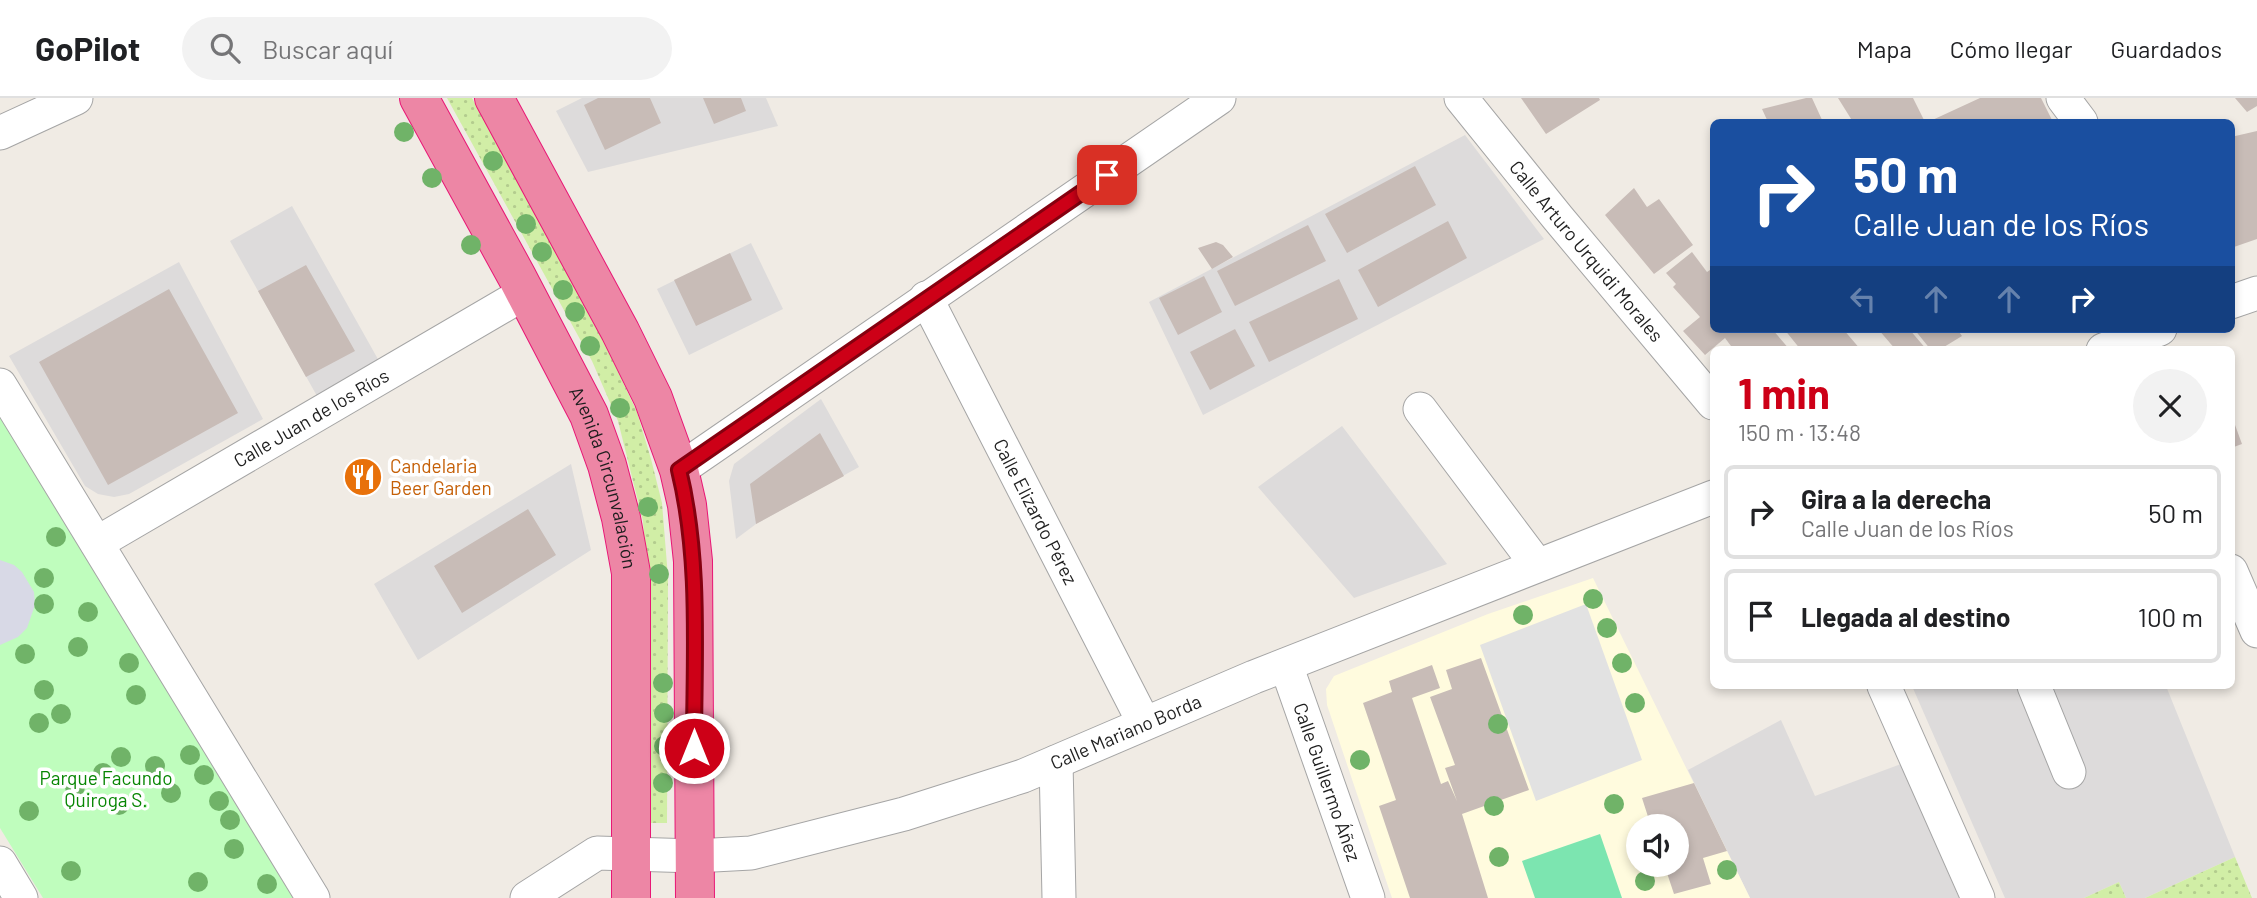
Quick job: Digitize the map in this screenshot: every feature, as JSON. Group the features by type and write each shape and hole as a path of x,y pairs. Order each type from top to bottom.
{"highway":[{"name":"Avenida Circunvalación","path":"419,98 531,303 594,428 614,491 631,573 631,898"},
{"path":"494,98 620,331 653,398 679,470 687,505 693,561 695,898"}],"street":[{"path":"0,133 76,98"},
{"path":"679,470 1219,98"},
{"name":"Calle Arturo Urquidi Morales","path":"1461,98 1710,399"},
{"path":"2063,98 2079,119"},
{"path":"2235,301 2257,293"},
{"name":"Calle Elizardo Pérez","path":"926,299 1143,723"},
{"name":"Calle Juan de los Ríos","path":"102,551 531,303"},
{"path":"0,385 313,898"},
{"path":"1420,409 1537,565"},
{"name":"Calle Mariano Borda","path":"527,898 597,853 695,856 751,853 904,814 1023,776 1143,723 1710,497"},
{"path":"2235,580 2257,631"},
{"name":"Calle Guillermo Áñez","path":"1286,665 1368,898"},
{"path":"1885,689 1978,898"},
{"path":"2035,689 2069,772"},
{"path":"1056,762 1059,898"},
{"path":"0,863 21,898"}],"shaded area":[{"path":"582,98 766,98 778,126 588,172 556,111"},
{"path":"1465,135 1544,239 1203,415 1149,302"},
{"path":"292,206 379,361 317,396 230,241"},
{"path":"751,243 783,309 689,355 657,289"},
{"path":"179,262 263,419 129,494 114,497 98,494 85,486 9,356"},
{"path":"821,399 859,467 756,524 736,539 729,481 734,464"},
{"path":"1342,426 1447,564 1354,598 1258,487"},
{"path":"571,464 591,550 418,660 374,584"},
{"path":"0,560 14,565 22,572 34,592 35,605 27,628 18,637 0,645"},
{"path":"1593,578 1750,898 1392,898 1327,705 1326,689 1334,676 1488,614"},
{"path":"1586,604 1642,760 1536,801 1480,645"},
{"path":"1913,689 2167,689 2235,857 2145,898 2126,898 2119,882 2084,898 2005,898"},
{"path":"1781,720 1815,796 1901,764 1959,898 1750,898 1688,770"}],"green space":[{"path":"447,98 472,98 606,346 637,412 662,503 668,577 667,823 648,823 647,580 643,521 618,421 592,361"},
{"name":"Parque Facundo Quiroga S.","path":"0,413 297,898 43,898 0,828"},
{"path":"1600,834 1622,898 1535,898 1522,861"},
{"path":"2235,857 2252,898 2145,898"},
{"path":"2119,882 2126,898 2084,898"}],"building":[{"path":"598,98 650,98 661,123 605,150 584,105"},
{"path":"703,98 741,98 746,111 714,124"},
{"path":"1521,98 1599,98 1600,100 1546,134"},
{"path":"1812,98 1822,119 1767,119 1762,109"},
{"path":"1838,98 1913,98 1924,119 1851,119"},
{"path":"1980,98 2041,98 2052,119 1934,119"},
{"path":"2235,98 2257,98 2257,106 2247,112"},
{"path":"2257,131 2257,239 2235,247 2235,136"},
{"path":"1415,166 1436,205 1347,253 1325,214"},
{"path":"1634,188 1647,207 1659,199 1693,245 1654,274 1605,215"},
{"path":"1448,221 1467,258 1378,307 1358,270"},
{"path":"1308,225 1326,261 1235,306 1217,271"},
{"path":"1216,242 1223,245 1233,257 1212,269 1198,248"},
{"path":"1692,252 1707,272 1710,270 1710,333 1775,333 1787,346 1731,346 1725,338 1716,346 1710,346 1710,351 1705,355 1683,331 1700,317 1673,287 1676,284 1666,273"},
{"path":"730,253 752,300 696,326 674,280"},
{"path":"306,265 355,351 306,377 258,291"},
{"path":"1204,276 1222,312 1178,335 1159,298"},
{"path":"1339,279 1358,319 1269,362 1249,322"},
{"path":"169,289 238,413 108,485 39,362"},
{"path":"1235,329 1255,366 1210,390 1190,352"},
{"path":"1787,333 1846,333 1858,346 1798,346"},
{"path":"1881,333 1912,333 1924,346 1893,346"},
{"path":"1917,333 1960,333 1962,336 1946,346 1928,346"},
{"path":"2235,425 2242,444 2235,447"},
{"path":"820,433 844,476 756,524 750,484"},
{"path":"528,509 556,555 462,613 434,566"},
{"path":"1481,658 1529,790 1462,814 1488,898 1410,898 1379,806 1396,800 1363,703 1392,692 1389,681 1432,665 1440,688 1412,698 1441,784 1448,781 1457,801 1445,768 1455,765 1430,697 1452,689 1446,670"},
{"path":"1694,783 1727,851 1703,858 1711,884 1674,894 1668,877 1689,877 1689,814 1647,814 1642,798"}],"place":[{"name":"Candelaria Beer Garden","path":"363,477"}],"route":[{"path":"694,748 693,561 687,505 679,470 1107,175"}]}
